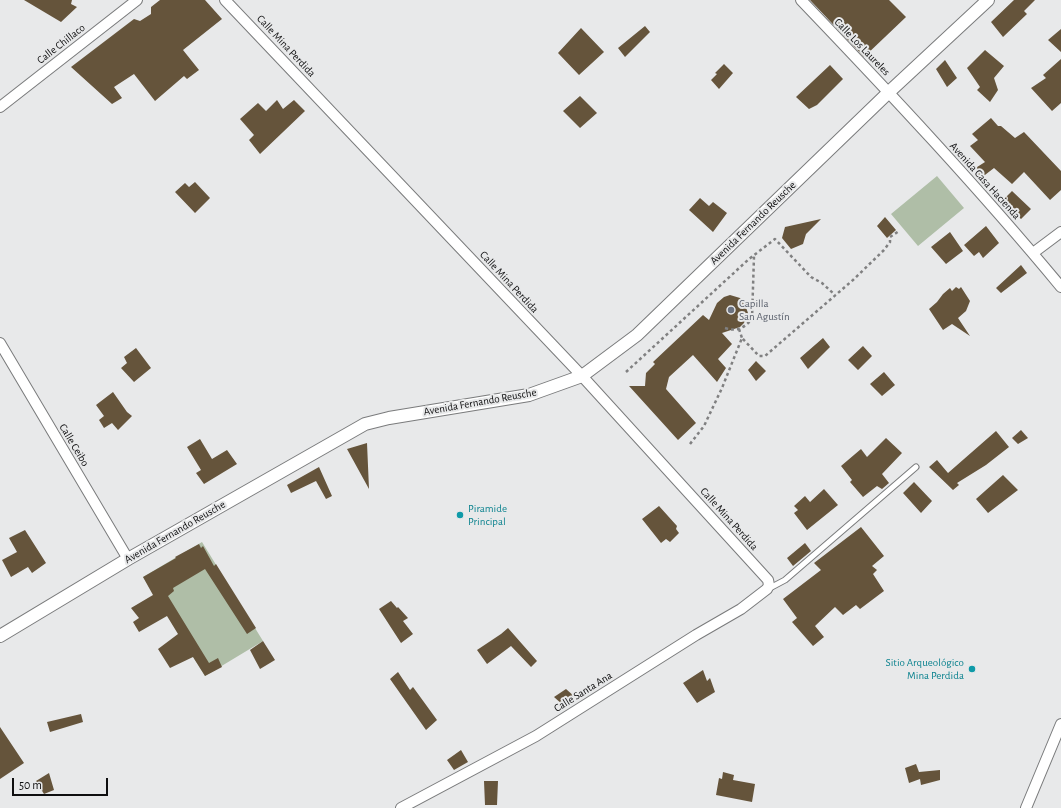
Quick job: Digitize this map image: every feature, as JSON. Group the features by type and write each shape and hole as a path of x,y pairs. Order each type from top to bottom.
{"street":[{"name":"Calle Chillaco","path":"0,107 137,0"},
{"name":"Calle Mina Perdida","path":"225,0 582,376 768,580 768,587"},
{"name":"Calle Los Laureles","path":"801,0 889,92"},
{"name":"Avenida Fernando Reusche","path":"0,636 128,559 365,424 389,418 529,395 582,376 637,336 889,92 988,0"},
{"name":"Avenida Casa Hacienda","path":"889,92 1061,287"},
{"path":"1032,253 1061,232"},
{"name":"Calle Ceibo","path":"0,343 128,559"},
{"name":"Calle Santa Ana","path":"401,808 536,736 696,635 741,609 768,587"},
{"path":"1026,808 1061,724"}],"lane":[{"path":"768,587 785,580 916,467"}],"path":[{"path":"739,330 742,338 759,356 765,356 854,280 884,250 890,242 890,237 899,231"},
{"path":"626,372 754,256 775,239 811,277 822,283 835,295"},
{"path":"725,328 739,330 752,319 754,256"},
{"path":"690,444 704,426 722,388 742,338"}],"green space":[{"path":"937,176 964,208 918,246 891,214"},
{"path":"202,542 263,641 205,676 143,577"}],"building":[{"path":"24,0 72,0 71,4 77,7 61,22"},
{"path":"160,0 205,0 222,19 183,50 199,70 187,79 184,76 155,101 134,74 114,87 122,98 112,104 71,67 134,19 140,21 151,14 151,7"},
{"path":"810,0 889,0 906,17 864,57"},
{"path":"1014,0 1035,0 1024,11 1027,14 1003,37 991,22"},
{"path":"645,26 650,32 625,57 618,48"},
{"path":"581,28 604,52 579,75 558,53"},
{"path":"1061,29 1061,52 1048,40"},
{"path":"985,50 1004,66 994,78 998,90 990,102 977,90 980,87 967,68"},
{"path":"1061,59 1061,103 1052,111 1031,88 1046,78 1043,75"},
{"path":"945,60 957,78 947,87 936,69"},
{"path":"724,64 733,73 719,89 711,80 717,74 715,73"},
{"path":"830,65 843,79 817,105 809,109 796,97"},
{"path":"580,96 597,113 580,128 563,111"},
{"path":"277,100 283,109 294,100 305,111 260,154 249,140 254,135 240,119 258,103 266,111"},
{"path":"991,118 998,126 1001,126 1015,138 1024,132 1061,171 1061,190 1050,200 1024,172 1012,184 994,168 981,178 974,169 985,162 970,146 978,140 972,134"},
{"path":"195,182 210,198 195,213 175,192 185,183 189,187"},
{"path":"1012,191 1031,209 1021,219 1002,201"},
{"path":"700,198 709,206 713,202 727,213 713,232 689,210"},
{"path":"885,217 896,230 887,238 877,226"},
{"path":"821,219 806,234 803,244 791,249 782,238 785,227"},
{"path":"986,226 999,243 983,258 979,252 974,256 964,245"},
{"path":"950,232 963,251 946,264 931,247"},
{"path":"1021,265 1027,273 1001,293 996,288"},
{"path":"956,287 959,289 961,287 970,301 966,311 958,318 970,336 952,324 943,330 929,309 950,288 952,291"},
{"path":"730,295 740,298 744,302 748,313 744,323 740,327 722,333 732,344 718,359 726,368 717,382 693,355 669,377 666,389 696,423 678,440 629,386 645,386 646,373 655,364 653,362 703,315 709,320 717,303 724,297"},
{"path":"823,338 830,347 808,369 800,358"},
{"path":"863,346 872,356 858,370 848,360"},
{"path":"136,348 151,368 134,382 121,368 127,363 124,357"},
{"path":"756,361 766,371 756,381 748,370"},
{"path":"884,372 895,385 882,396 870,384"},
{"path":"113,392 127,412 132,416 118,430 112,423 104,428 99,420 104,416 96,405"},
{"path":"1021,430 1028,438 1018,444 1012,438"},
{"path":"996,431 1009,447 986,465 957,483 959,485 953,490 929,467 937,460 948,473"},
{"path":"886,438 902,453 882,474 889,483 882,489 877,486 863,497 850,482 852,480 841,466 861,449 867,457"},
{"path":"200,439 212,459 227,450 237,464 204,484 196,473 201,470 187,447"},
{"path":"367,443 369,489 347,449"},
{"path":"319,467 332,496 326,499 316,481 291,493 287,485"},
{"path":"1003,475 1018,490 988,513 976,499"},
{"path":"914,482 932,501 921,513 903,493"},
{"path":"824,489 838,505 807,530 794,513 798,510 794,506 805,496 810,502"},
{"path":"659,506 677,526 676,529 679,533 670,542 666,539 661,543 642,519"},
{"path":"861,527 884,556 872,566 877,570 873,574 884,591 860,609 856,605 843,615 835,607 815,626 824,637 813,646 792,622 797,618 783,599 821,570 814,563"},
{"path":"25,530 46,563 32,573 28,567 11,577 2,560 17,552 9,538"},
{"path":"805,543 811,551 793,566 787,558"},
{"path":"199,544 201,548 203,546 214,566 216,564 256,628 247,634 205,569 173,588 174,591 168,596 209,663 218,658 222,667 205,676 193,657 170,668 158,649 178,634 167,616 139,632 133,622 139,618 131,608 153,595 143,577"},
{"path":"391,601 408,618 403,621 413,634 401,643 379,609"},
{"path":"508,628 537,661 531,667 511,646 487,664 477,650"},
{"path":"263,641 275,660 260,669 250,650"},
{"path":"703,670 707,681 710,678 715,692 697,703 683,683"},
{"path":"398,672 410,690 413,687 437,720 426,730 390,679"},
{"path":"566,689 575,697 563,705 554,697"},
{"path":"81,714 83,722 50,732 47,722"},
{"path":"0,727 24,763 0,779"},
{"path":"461,750 468,762 454,770 447,760"},
{"path":"916,764 919,772 940,770 940,780 921,785 920,779 909,783 905,768"},
{"path":"723,772 734,775 733,780 755,784 752,802 716,795 719,778 722,779"},
{"path":"49,773 54,790 44,794 36,781"},
{"path":"484,781 498,781 497,805 485,805"}],"place":[{"name":"Capilla San Agustín","path":"731,310"},
{"name":"Piramide Principal","path":"460,515"},
{"name":"Sitio Arqueológico Mina Perdida","path":"972,669"}]}
